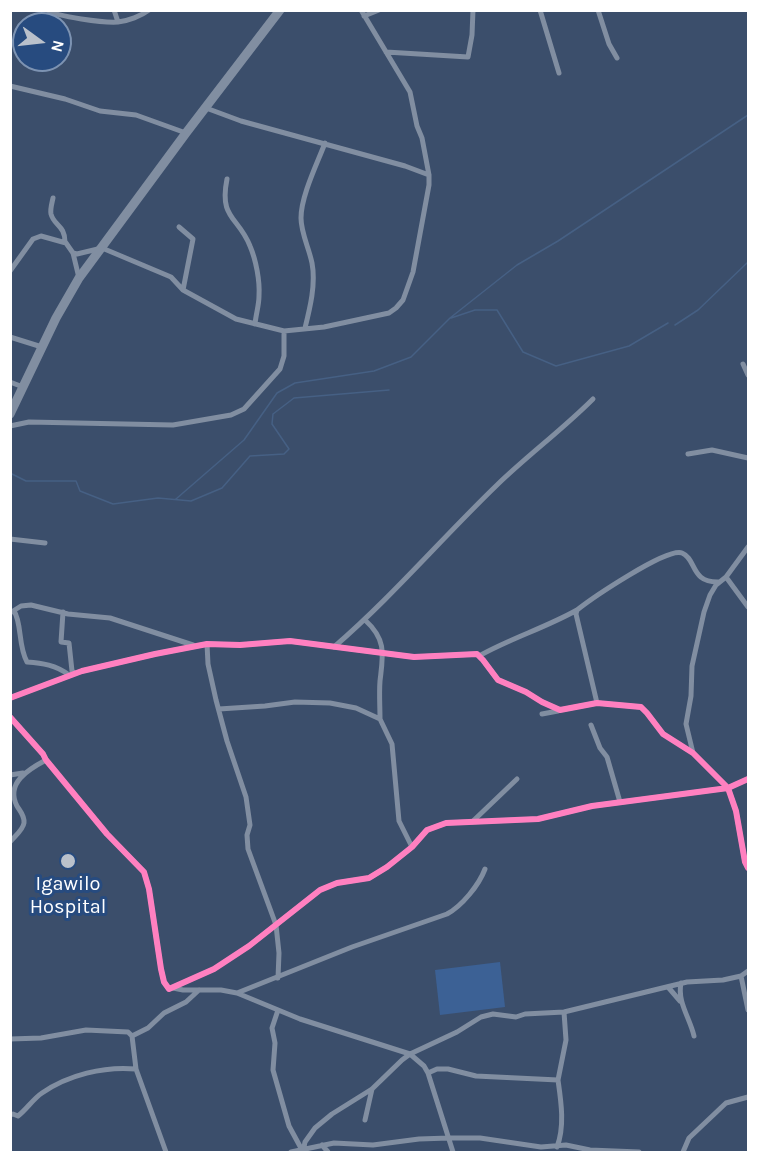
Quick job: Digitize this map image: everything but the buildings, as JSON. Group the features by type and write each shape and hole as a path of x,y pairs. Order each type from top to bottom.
{"highway":[{"path":"10,414 42,347 80,278 280,10"}],"street":[{"path":"47,10 58,16 118,22 138,17 149,10"},
{"path":"114,10 118,22"},
{"path":"73,253 102,248 171,277 183,290 236,319 284,331 324,327 389,313 400,304 408,289 417,259 429,175 410,92 362,13 379,10"},
{"path":"386,52 468,57 473,10"},
{"path":"540,10 559,73"},
{"path":"598,10 609,44 617,58"},
{"path":"10,86 65,99 97,110 136,115 186,133"},
{"path":"206,108 241,121 405,166 429,175"},
{"path":"305,328 313,279 301,213 324,143"},
{"path":"228,179 225,193 226,206 249,244 254,258 260,295 255,324"},
{"path":"53,198 51,213 54,221 61,226 65,242 73,253 80,278"},
{"path":"179,227 193,239 183,290"},
{"path":"10,271 36,236 65,242"},
{"path":"10,426 29,422 173,425 231,416 244,409 280,369 284,356 284,331"},
{"path":"10,337 42,347"},
{"path":"742,364 748,375"},
{"path":"10,382 23,387"},
{"path":"334,647 365,620 497,485 565,427 593,399"},
{"path":"688,454 712,450 748,458"},
{"path":"10,539 45,543"},
{"path":"693,753 686,724 692,696 692,666 704,612 710,595 719,582 726,578 748,547"},
{"path":"479,656 501,643 540,629 577,610 619,581 672,553 684,554 699,576 708,582 719,582"},
{"path":"726,578 748,608"},
{"path":"72,674 55,666 27,662 20,640 18,617 13,612 21,606 31,605 114,619 195,645 240,645 290,641 384,655 414,657 472,654 479,656 498,681 526,692 560,710"},
{"path":"577,610 576,614 597,704"},
{"path":"63,612 61,642 69,643 72,674"},
{"path":"365,620 374,628 384,655 379,696 380,719 392,744 399,821 412,847"},
{"path":"10,698 72,674 207,644"},
{"path":"207,644 208,664 226,741 246,797 250,825 248,849 276,925 279,953 278,978"},
{"path":"219,709 295,702 330,703 356,708 380,719"},
{"path":"542,714 597,704 641,707 663,734 693,753 728,788 748,868"},
{"path":"10,717 107,834 144,872 149,889 164,982 169,989 237,993 278,1010 410,1054 424,1066 428,1073 453,1152"},
{"path":"591,725 600,748 607,757 620,802"},
{"path":"10,842 24,824 24,818 14,797 16,782 24,773 46,760"},
{"path":"10,775 24,773"},
{"path":"472,822 517,779"},
{"path":"173,988 214,969 260,939 320,890 337,883 369,878 387,867 412,847 431,827 446,823 537,819 620,802 728,788 748,779"},
{"path":"237,993 352,947 452,912 468,895 485,869"},
{"path":"303,1151 305,1142 315,1128 332,1114 372,1089 410,1054 453,1034 484,1016 494,1014 516,1017 525,1014 564,1012 681,983 741,976 748,971"},
{"path":"741,976 748,1010"},
{"path":"681,983 681,1002"},
{"path":"668,987 681,1002 692,1025 694,1036"},
{"path":"132,1036 148,1029 164,1013 186,1002 199,990"},
{"path":"278,1010 272,1028 275,1043 273,1070 289,1126 303,1151"},
{"path":"556,1147 560,1138 562,1108 558,1080 566,1040 564,1012"},
{"path":"10,1039 41,1038 86,1030 124,1032 132,1036"},
{"path":"132,1036 136,1069 166,1152"},
{"path":"10,1115 18,1116 39,1095 61,1081 111,1068 136,1069"},
{"path":"428,1073 438,1069 448,1069 476,1076 558,1080"},
{"path":"365,1120 372,1089"},
{"path":"683,1152 689,1138 726,1103 748,1097"},
{"path":"291,1152 334,1143 392,1144 419,1139 449,1138 480,1138 516,1144 556,1147 566,1145 590,1150 639,1152"},
{"path":"322,1145 328,1152"}],"shaded area":[{"path":"500,962 505,1007 440,1015 435,970"}],"waterway":[{"path":"176,499 244,440 277,393 295,383 374,371 411,357 450,318 517,265 558,241 748,115"},
{"path":"675,325 698,310 748,262"},
{"path":"451,318 475,310 497,310 523,352 556,366 629,346 668,323"},
{"path":"10,473 26,481 76,481 80,491 113,504 158,498 191,501 222,488 250,456 284,454 289,449 272,424 273,414 294,398 389,390"}],"cycle path":[{"path":"10,698 82,671 207,644 240,645 290,641 414,657 477,654 498,680 560,710 597,703 641,707 663,734 693,753 728,788 736,811 748,868"},
{"path":"10,717 107,834 144,872 149,889 161,969 164,982 169,989 214,969 249,946 320,890 337,883 369,878 412,847 427,830 446,823 538,819 592,806 728,788 748,779"}],"place":[{"name":"Igawilo Hospital","path":"68,861"}]}
